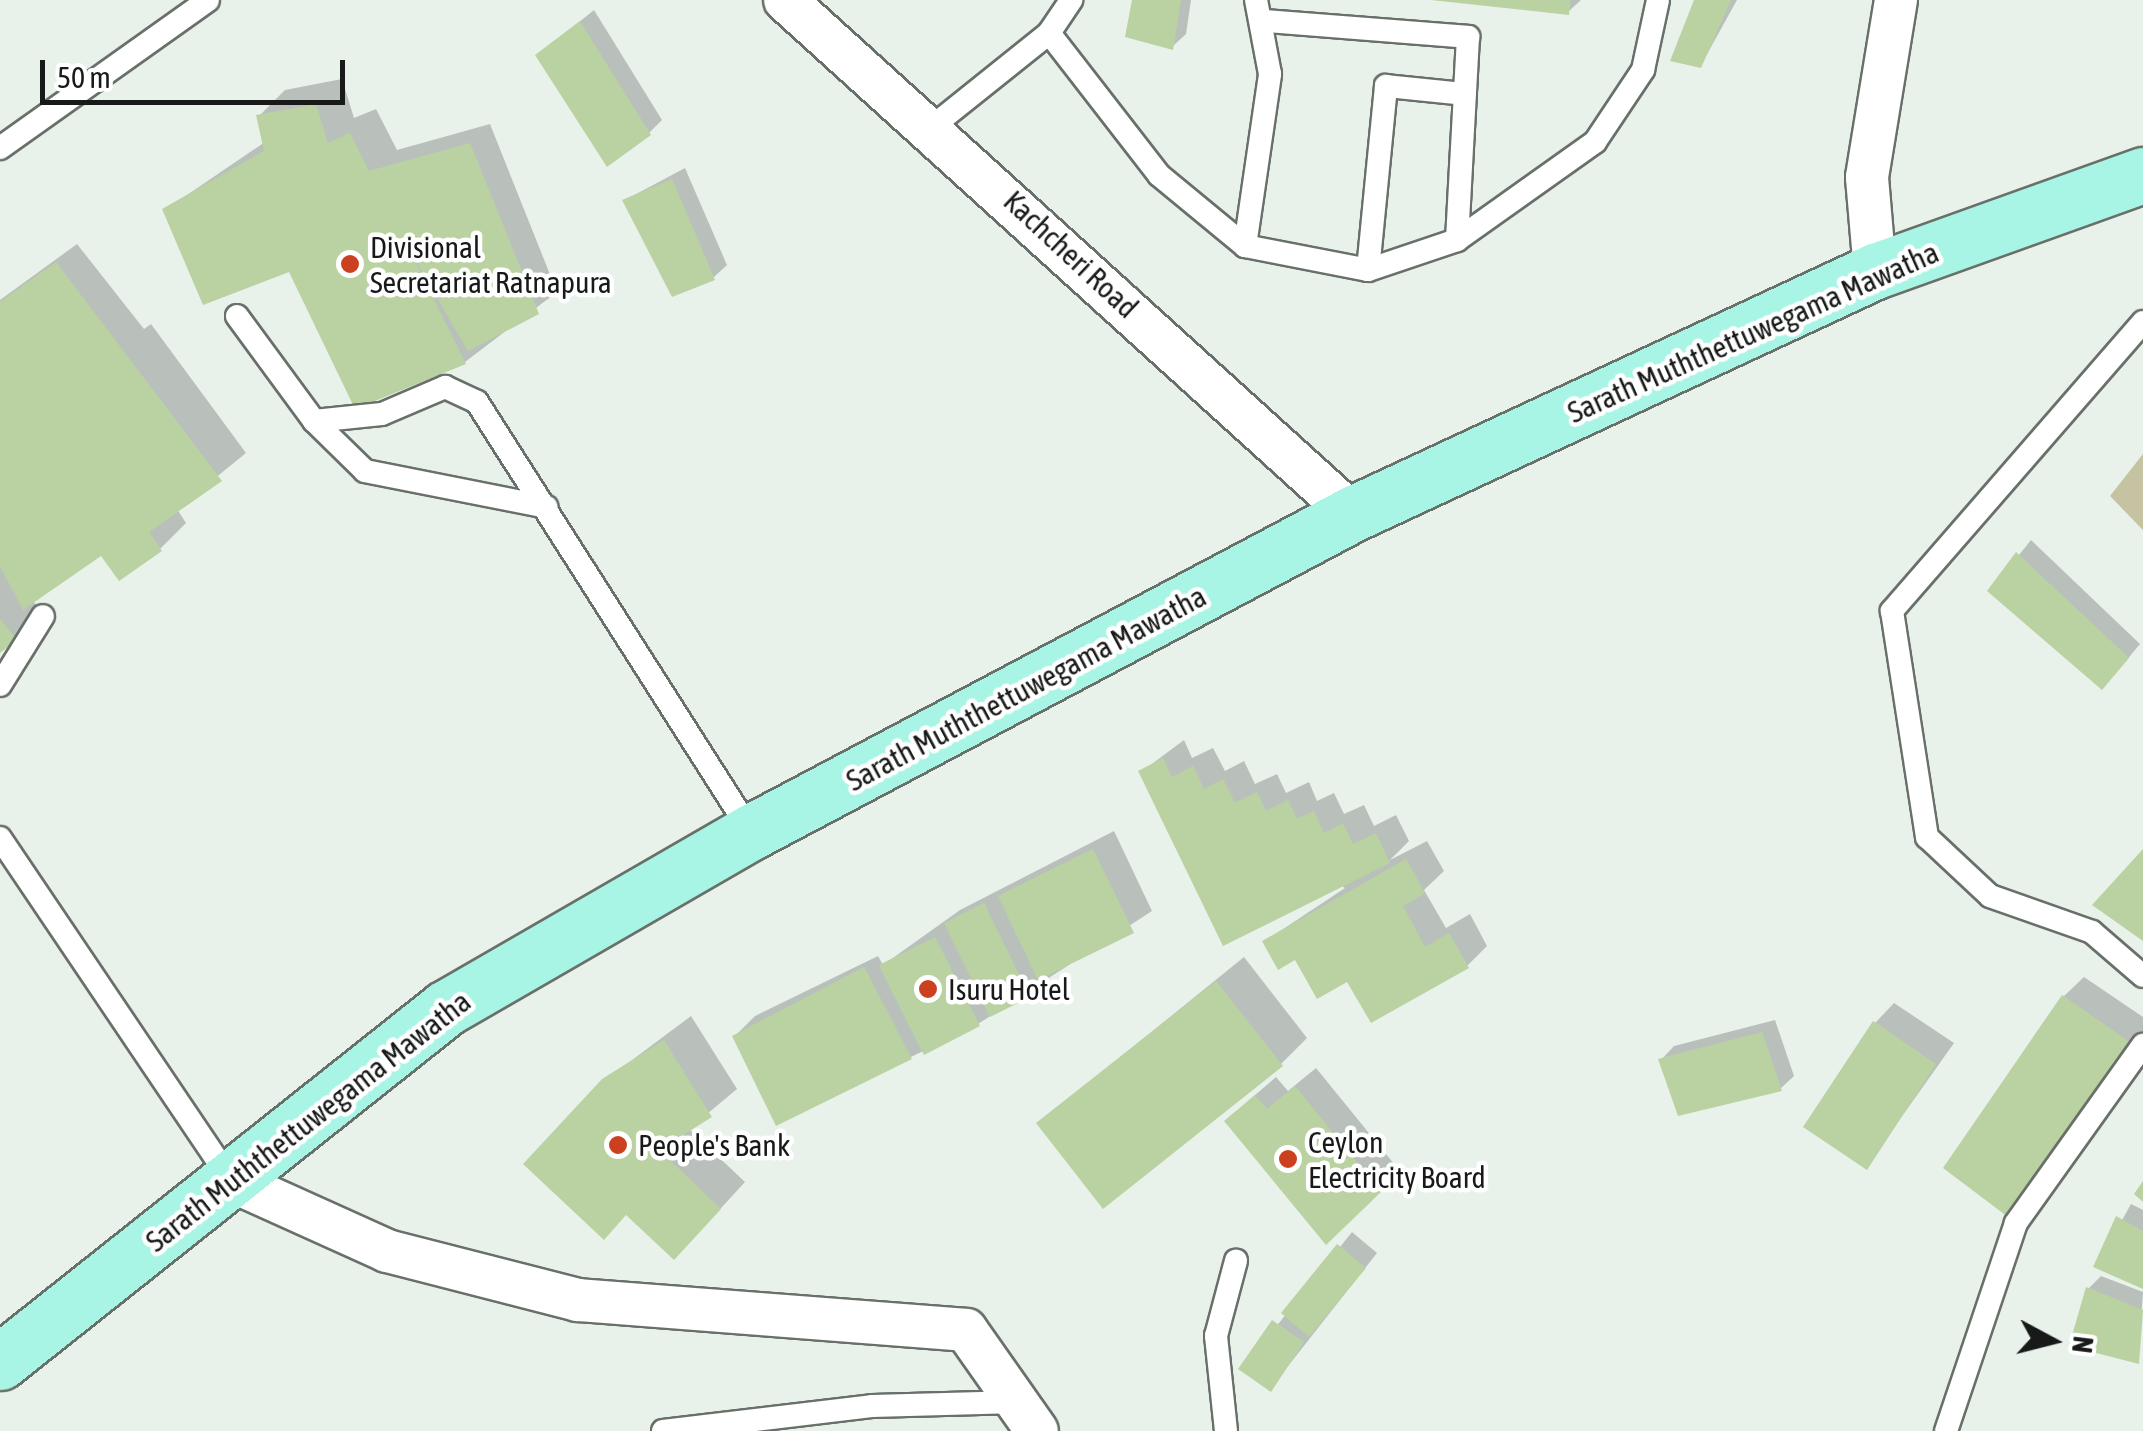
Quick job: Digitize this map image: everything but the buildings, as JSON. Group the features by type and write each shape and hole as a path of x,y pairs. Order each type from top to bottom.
{"main road":[{"name":"Sarath Muththettuwegama Mawatha","path":"0,1362 446,1008 751,832 1352,514 1876,271 2143,174"}],"street":[{"name":"Kachcheri Road","path":"785,0 933,126 1352,514"},
{"path":"1876,271 1867,177 1896,0"},
{"path":"230,1180 388,1251 578,1300 966,1330 1029,1416"}],"lane":[{"path":"0,148 208,0"},
{"path":"933,126 1049,33 1071,0"},
{"path":"1049,33 1159,175 1244,246 1368,270 1456,240 1596,142 1643,70 1658,0"},
{"path":"1244,246 1270,74 1261,11 1468,37 1456,240"},
{"path":"1368,270 1386,86 1465,94"},
{"path":"237,316 314,421 365,471 546,508"},
{"path":"2143,322 1892,611 1926,837 1990,896 2092,932 2143,976"},
{"path":"314,421 382,414 445,387 477,402 751,832"},
{"path":"0,685 43,616"},
{"path":"0,838 230,1180"},
{"path":"1946,1431 2016,1223 2143,1045"},
{"path":"1226,1431 1216,1336 1236,1261"},
{"path":"663,1431 872,1406 1029,1416"}],"shaded area":[{"path":"2143,454 2143,530 2110,496"}],"place":[{"name":"Divisional Secretariat Ratnapura","path":"350,264"},
{"name":"Isuru Hotel","path":"928,989"},
{"name":"People's Bank","path":"618,1145"},
{"name":"Ceylon Electricity Board","path":"1288,1159"}]}
